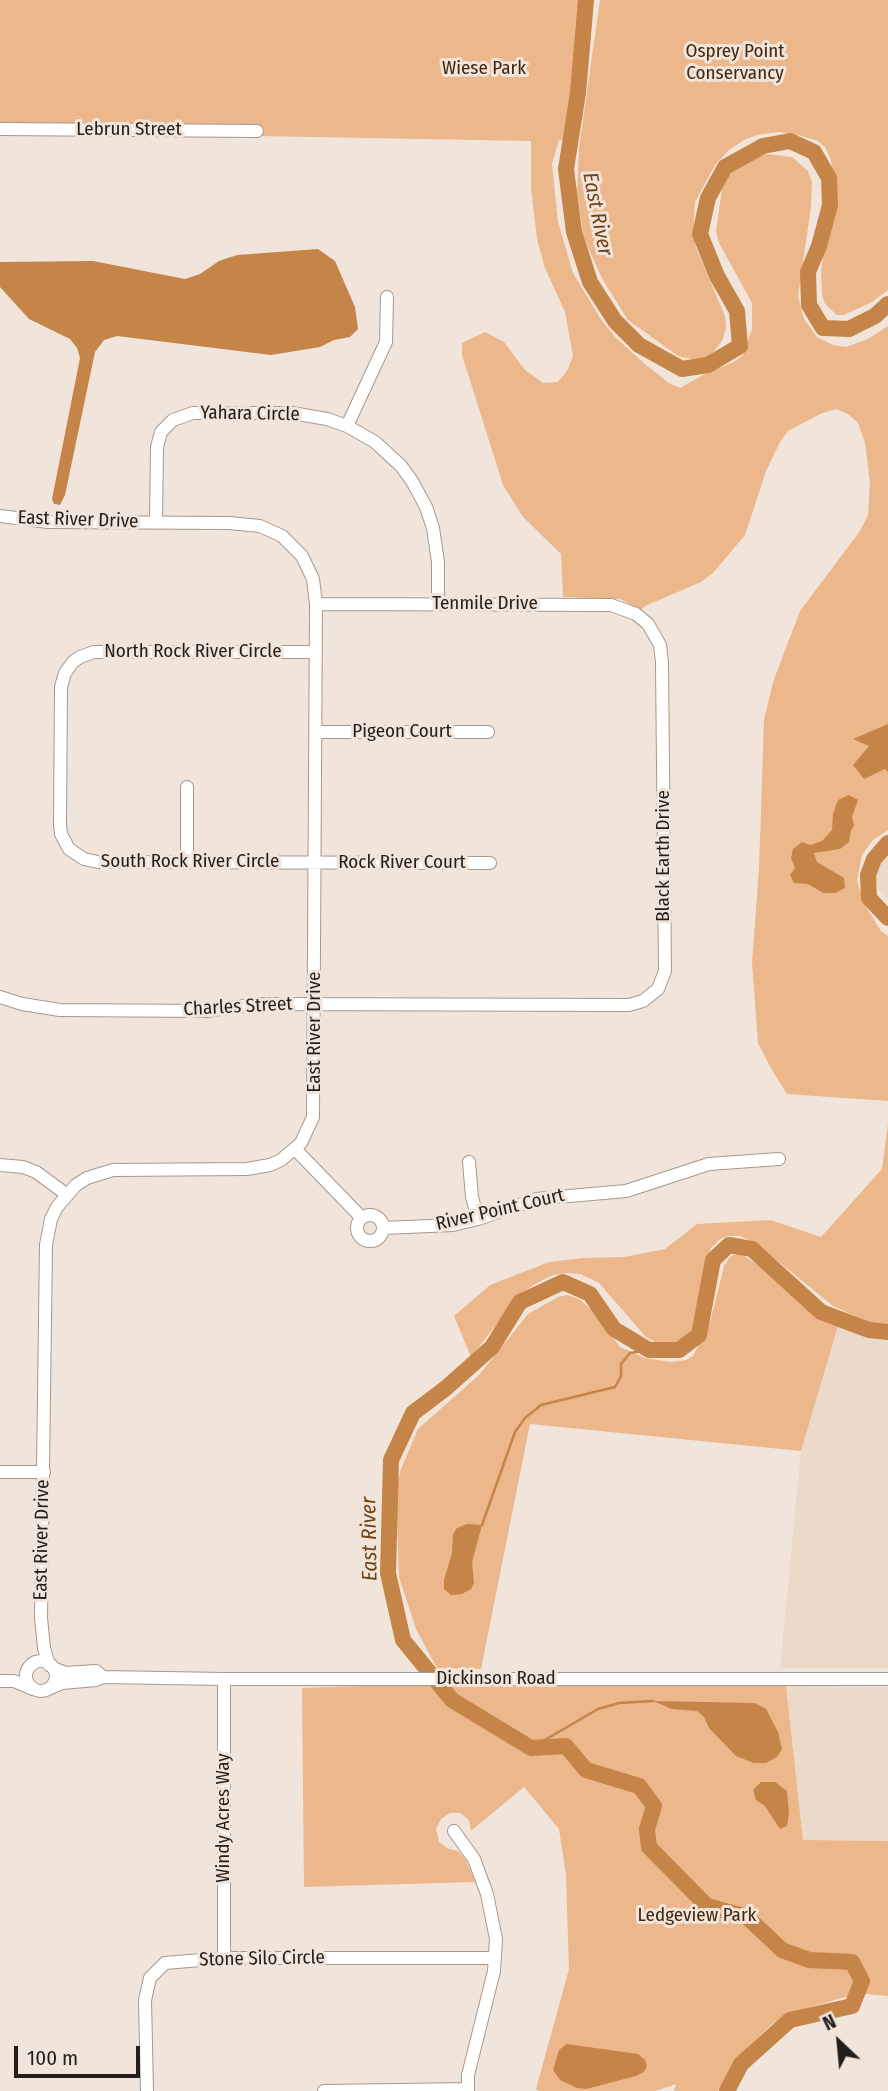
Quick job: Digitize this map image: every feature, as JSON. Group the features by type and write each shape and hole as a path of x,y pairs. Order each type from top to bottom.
{"street":[{"name":"Lebrun Street","path":"0,129 257,131"},
{"path":"347,426 386,342 387,297"},
{"name":"Yahara Circle","path":"156,523 159,438 167,425 180,416 193,413 292,413 327,419 347,426 387,453 422,497 437,546 438,604"},
{"name":"East River Drive","path":"0,516 48,522 248,523 271,530 292,544 302,556 313,579 316,604 313,1117 304,1138 295,1149"},
{"name":"Tenmile Drive","path":"316,604 611,605 636,614 648,624"},
{"name":"Black Earth Drive","path":"561,1004 636,1003 655,993 665,971 663,662 658,639 648,624"},
{"name":"North Rock River Circle","path":"69,849 61,834 60,824 61,687 65,673 80,657 94,652 316,652"},
{"name":"Pigeon Court","path":"316,732 488,732"},
{"path":"187,788 187,863"},
{"name":"South Rock River Circle","path":"69,849 92,862 315,863"},
{"name":"Rock River Court","path":"315,863 489,863"},
{"name":"Charles Street","path":"0,997 22,1004 60,1010 206,1011 259,1004 561,1004"},
{"path":"0,1165 23,1167 36,1172 66,1194 88,1178 113,1170 259,1168 281,1160 295,1149 361,1217"},
{"name":"River Point Court","path":"384,1228 430,1227 478,1219 556,1195 626,1191 709,1164 779,1159"},
{"path":"469,1162 472,1197 478,1219"},
{"name":"East River Drive","path":"51,1666 44,1647 41,1618 46,1245 51,1219 66,1194"},
{"path":"370,1214 379,1217 384,1228 381,1236 374,1241 364,1240 358,1234 356,1225 361,1217 370,1214"},
{"path":"0,1472 44,1472"},
{"name":"East River Drive","path":"31,1666 41,1618"},
{"path":"0,1672 41,1662 51,1666 55,1677 48,1689 33,1689 20,1682 0,1681"},
{"path":"31,1666 26,1679 33,1689"},
{"name":"Dickinson Road","path":"51,1666 66,1673 96,1671 103,1677"},
{"name":"Dickinson Road","path":"48,1689 103,1677 888,1679"},
{"name":"Windy Acres Way","path":"224,1679 225,1958"},
{"path":"324,2091 468,2090 468,2075 494,1971 496,1939 487,1894 474,1859 454,1831"},
{"name":"Stone Silo Circle","path":"147,2091 145,2000 150,1978 165,1963 225,1958 495,1958"}],"shaded area":[{"path":"318,249 335,261 355,307 358,329 350,337 334,340 320,347 271,355 117,336 104,340 95,352 65,495 60,505 54,504 52,499 80,358 70,339 29,319 0,287 0,262 93,261 185,279 237,255"},
{"path":"888,724 888,772 885,769 864,779 853,765 869,746 853,739"},
{"path":"849,795 858,800 852,817 854,826 849,842 840,849 814,853 817,862 844,878 845,888 835,893 823,893 808,884 794,883 790,875 795,868 791,858 793,849 802,842 810,845 822,841 832,830 833,814 838,800"},
{"path":"888,848 888,901 881,894 873,876 876,865"},
{"path":"838,1326 858,1334 888,1339 888,1668 780,1668 801,1451"},
{"path":"467,1524 482,1525 472,1562 474,1583 471,1589 462,1594 451,1595 444,1589 444,1580 452,1553 453,1534 457,1528"},
{"path":"786,1686 888,1687 888,1841 803,1840"},
{"path":"653,1701 755,1703 766,1709 778,1732 782,1749 777,1757 766,1763 754,1763 736,1756 697,1711 672,1709"},
{"path":"761,1782 775,1782 787,1791 787,1826 780,1829 765,1806 756,1800 753,1790"},
{"path":"567,2044 638,2054 647,2066 644,2072 636,2076 586,2089 577,2088 560,2080 553,2070 559,2050"}],"green space":[{"name":"Wiese Park","path":"0,0 590,0 576,140 559,140 552,164 558,222 573,273 602,321 616,338 646,365 680,388 743,355 752,329 752,303 719,243 716,231 722,189 728,174 748,160 767,154 792,157 808,171 812,182 811,207 798,296 804,319 817,337 833,345 846,347 868,339 888,326 888,830 873,840 862,855 857,881 866,907 881,931 888,936 888,1101 787,1094 758,1043 752,963 759,869 764,720 773,682 800,611 860,531 868,515 870,483 865,443 858,423 848,414 836,409 820,414 788,431 766,471 745,535 713,573 701,582 641,610 620,599 563,597 561,554 523,517 503,485 462,355 462,343 485,332 504,342 525,370 543,383 558,382 567,371 573,356 565,312 545,268 537,239 531,188 531,141 149,134 0,125"},
{"name":"Osprey Point Conservancy","path":"600,0 888,0 888,290 872,302 844,315 837,315 825,304 821,271 833,182 831,160 825,147 818,141 779,132 757,135 729,150 715,165 695,202 693,235 696,248 725,316 726,328 722,341 708,359 699,361 678,356 628,320 603,280 589,250 583,234 577,193 579,148"},
{"path":"888,1124 888,1326 873,1324 833,1306 756,1243 740,1236 728,1236 720,1239 711,1248 694,1328 681,1341 671,1346 646,1337 599,1283 580,1274 565,1273 553,1275 520,1294 471,1357 454,1316 490,1285 549,1262 624,1257 665,1249 697,1224 771,1220 821,1237 882,1169"},
{"path":"736,1254 744,1256 770,1273 798,1299 838,1326 801,1451 530,1424 481,1669 437,1668 416,1629 399,1577 396,1488 418,1429 479,1375 528,1314 558,1297 567,1295 579,1299 593,1311 620,1347 645,1358 671,1362 686,1360 693,1356 710,1323 724,1266 730,1257"},
{"name":"Ledgeview Park","path":"446,1683 786,1686 803,1840 888,1841 888,1996 867,1994 845,1997 787,2014 747,2048 718,2091 674,2091 676,2084 655,2091 536,2089 569,1969 566,1875 559,1829 524,1787 471,1831 469,1820 460,1813 450,1813 441,1819 436,1829 439,1842 458,1851 466,1860 475,1882 304,1887 302,1688"}],"waterway":[{"name":"East River","path":"586,0 578,93 566,169 574,232 590,282 615,321 639,345 682,369 708,365 740,346 737,311 717,276 700,234 708,198 725,167 763,146 790,141 814,152 829,178 830,205 819,246 808,272 809,305 823,328 849,329 875,316 888,304"},
{"name":"East River","path":"888,843 874,859 868,875 869,898 888,918"},
{"name":"East River","path":"727,2091 741,2064 790,2020 852,2006 862,1981 852,1962 809,1960 782,1950 747,1917 707,1906 649,1847 647,1829 654,1806 639,1786 586,1770 566,1746 531,1748 452,1700 403,1640 388,1573 391,1460 413,1413 492,1347 520,1302 563,1282 590,1294 614,1329 649,1350 679,1350 699,1335 713,1260 729,1245 752,1249 821,1312 869,1330 888,1332"},
{"path":"482,1525 515,1432 525,1418 541,1405 615,1387 621,1376 621,1364 630,1353 649,1350"},
{"path":"531,1748 598,1709 619,1703 653,1701"}]}
